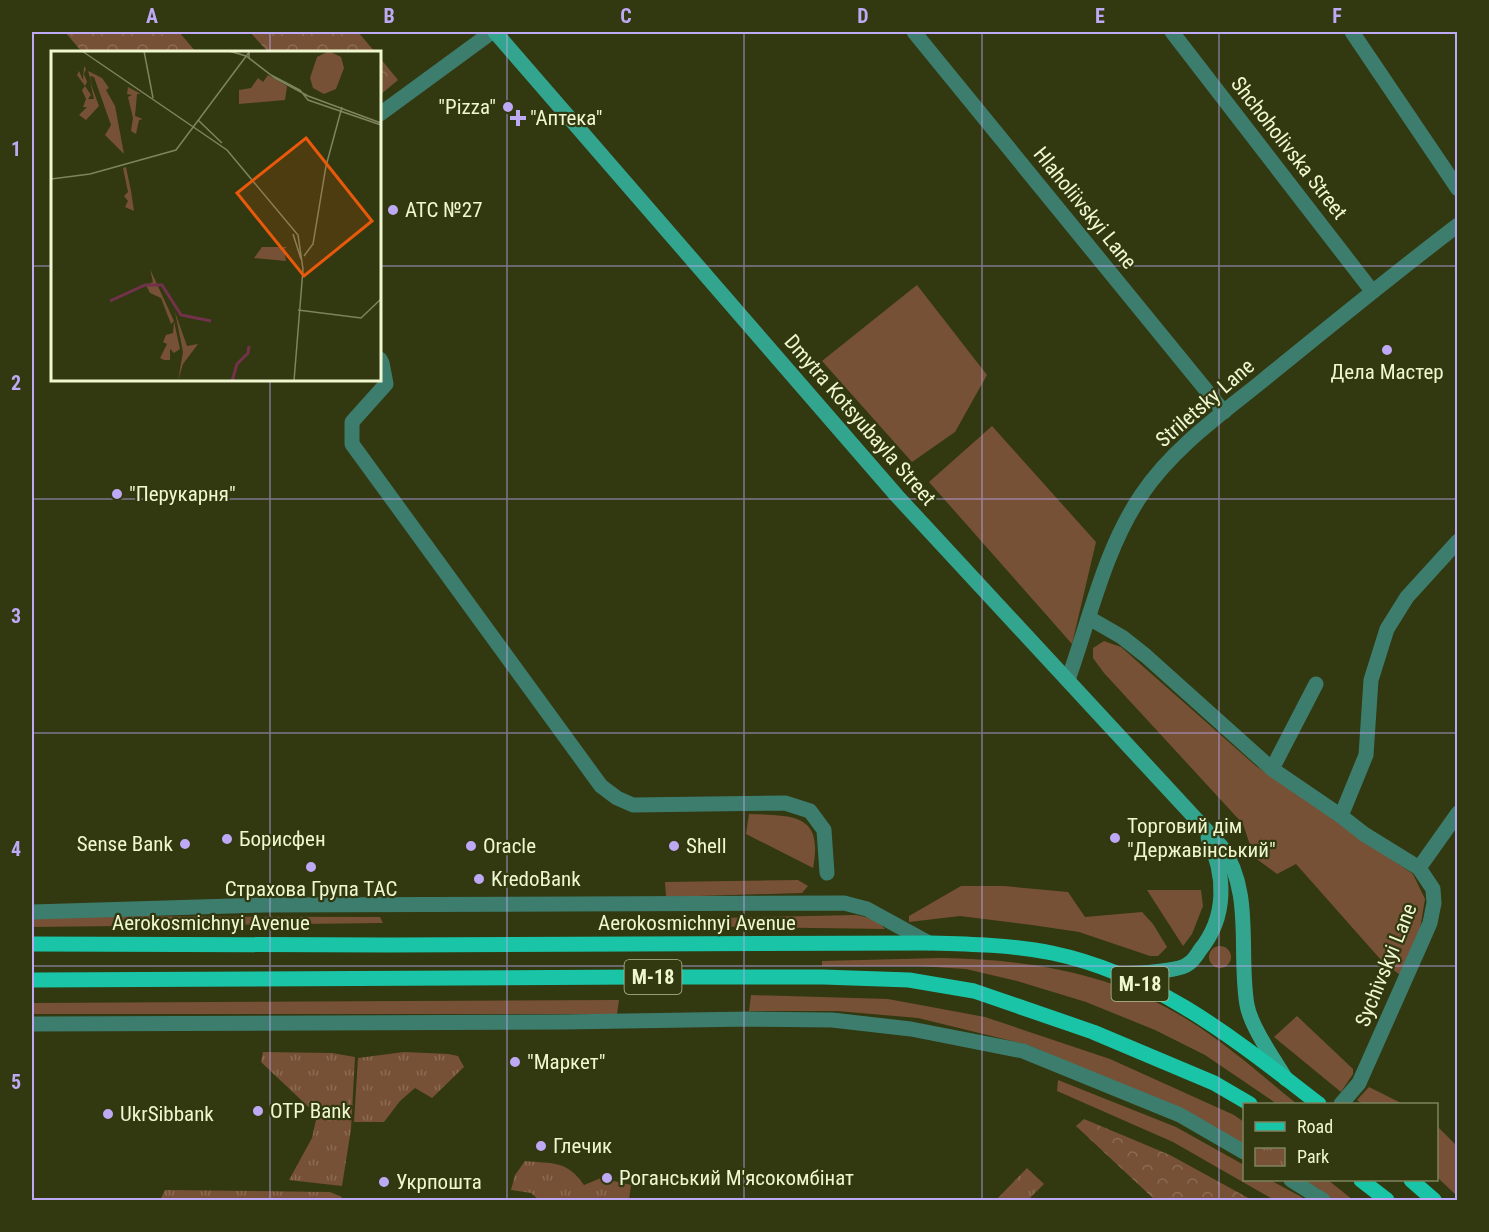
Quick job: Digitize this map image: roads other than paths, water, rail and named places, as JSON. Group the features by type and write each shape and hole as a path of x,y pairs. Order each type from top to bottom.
{"main road":[{"name":"Dmytra Kotsyubayla Street","path":"494,32 897,496 1227,854 1241,899 1248,1008 1269,1051 1287,1079"},
{"path":"1121,974 1187,966 1212,932 1218,918 1222,886 1213,848 1203,827"},
{"name":"Aerokosmichnyi Avenue","path":"32,944 929,943 991,945 1052,953 1121,974 1179,1003 1215,1025 1318,1103"},
{"name":"М-18","path":"32,980 693,977 823,977 909,980 974,991 1093,1032 1214,1083 1249,1103"},
{"path":"1363,1181 1388,1200"},
{"path":"1413,1181 1434,1200"}],"street":[{"path":"381,113 494,32"},
{"name":"Hlaholiivskyi Lane","path":"914,32 1224,412"},
{"name":"Shchoholivska Street","path":"1172,32 1372,291"},
{"path":"1352,32 1458,189"},
{"name":"Striletsky Lane","path":"1068,680 1102,577 1118,538 1141,494 1166,464 1224,412 1372,291 1458,225"},
{"path":"381,361 386,384 352,422 352,444 602,786 617,798 633,805 785,803 810,811 824,830 827,873"},
{"path":"1341,816 1366,754 1371,680 1387,629 1407,597 1458,541"},
{"path":"1089,618 1122,637 1146,656 1272,769 1364,834 1419,868 1458,813"},
{"path":"1272,769 1316,684"},
{"name":"Sychivskyi Lane","path":"1342,1103 1359,1083 1430,923 1434,903 1433,889 1419,868"},
{"path":"32,912 266,905 844,903 867,909 929,943"},
{"path":"32,1024 832,1020 911,1029 1023,1051 1180,1115 1243,1151"},
{"path":"1294,1181 1323,1200"}],"place":[{"name":"\"Pizza\"","path":"508,107"},
{"name":"\"Аптека\"","path":"518,118"},
{"name":"АТС №27","path":"393,210"},
{"name":"Дела Мастер","path":"1387,350"},
{"name":"\"Перукарня\"","path":"117,494"},
{"name":"Торговий дім \"Державінський\"","path":"1115,838"},
{"name":"Борисфен","path":"227,839"},
{"name":"Sense Bank","path":"185,844"},
{"name":"Oracle","path":"471,846"},
{"name":"Shell","path":"674,846"},
{"name":"Страхова Група ТАС","path":"311,867"},
{"name":"KredoBank","path":"479,879"},
{"name":"\"Маркет\"","path":"515,1062"},
{"name":"OTP Bank","path":"258,1111"},
{"name":"UkrSibbank","path":"108,1114"},
{"name":"Глечик","path":"541,1146"},
{"name":"Роганський М'ясокомбінат","path":"607,1178"},
{"name":"Укрпошта","path":"384,1182"}]}
